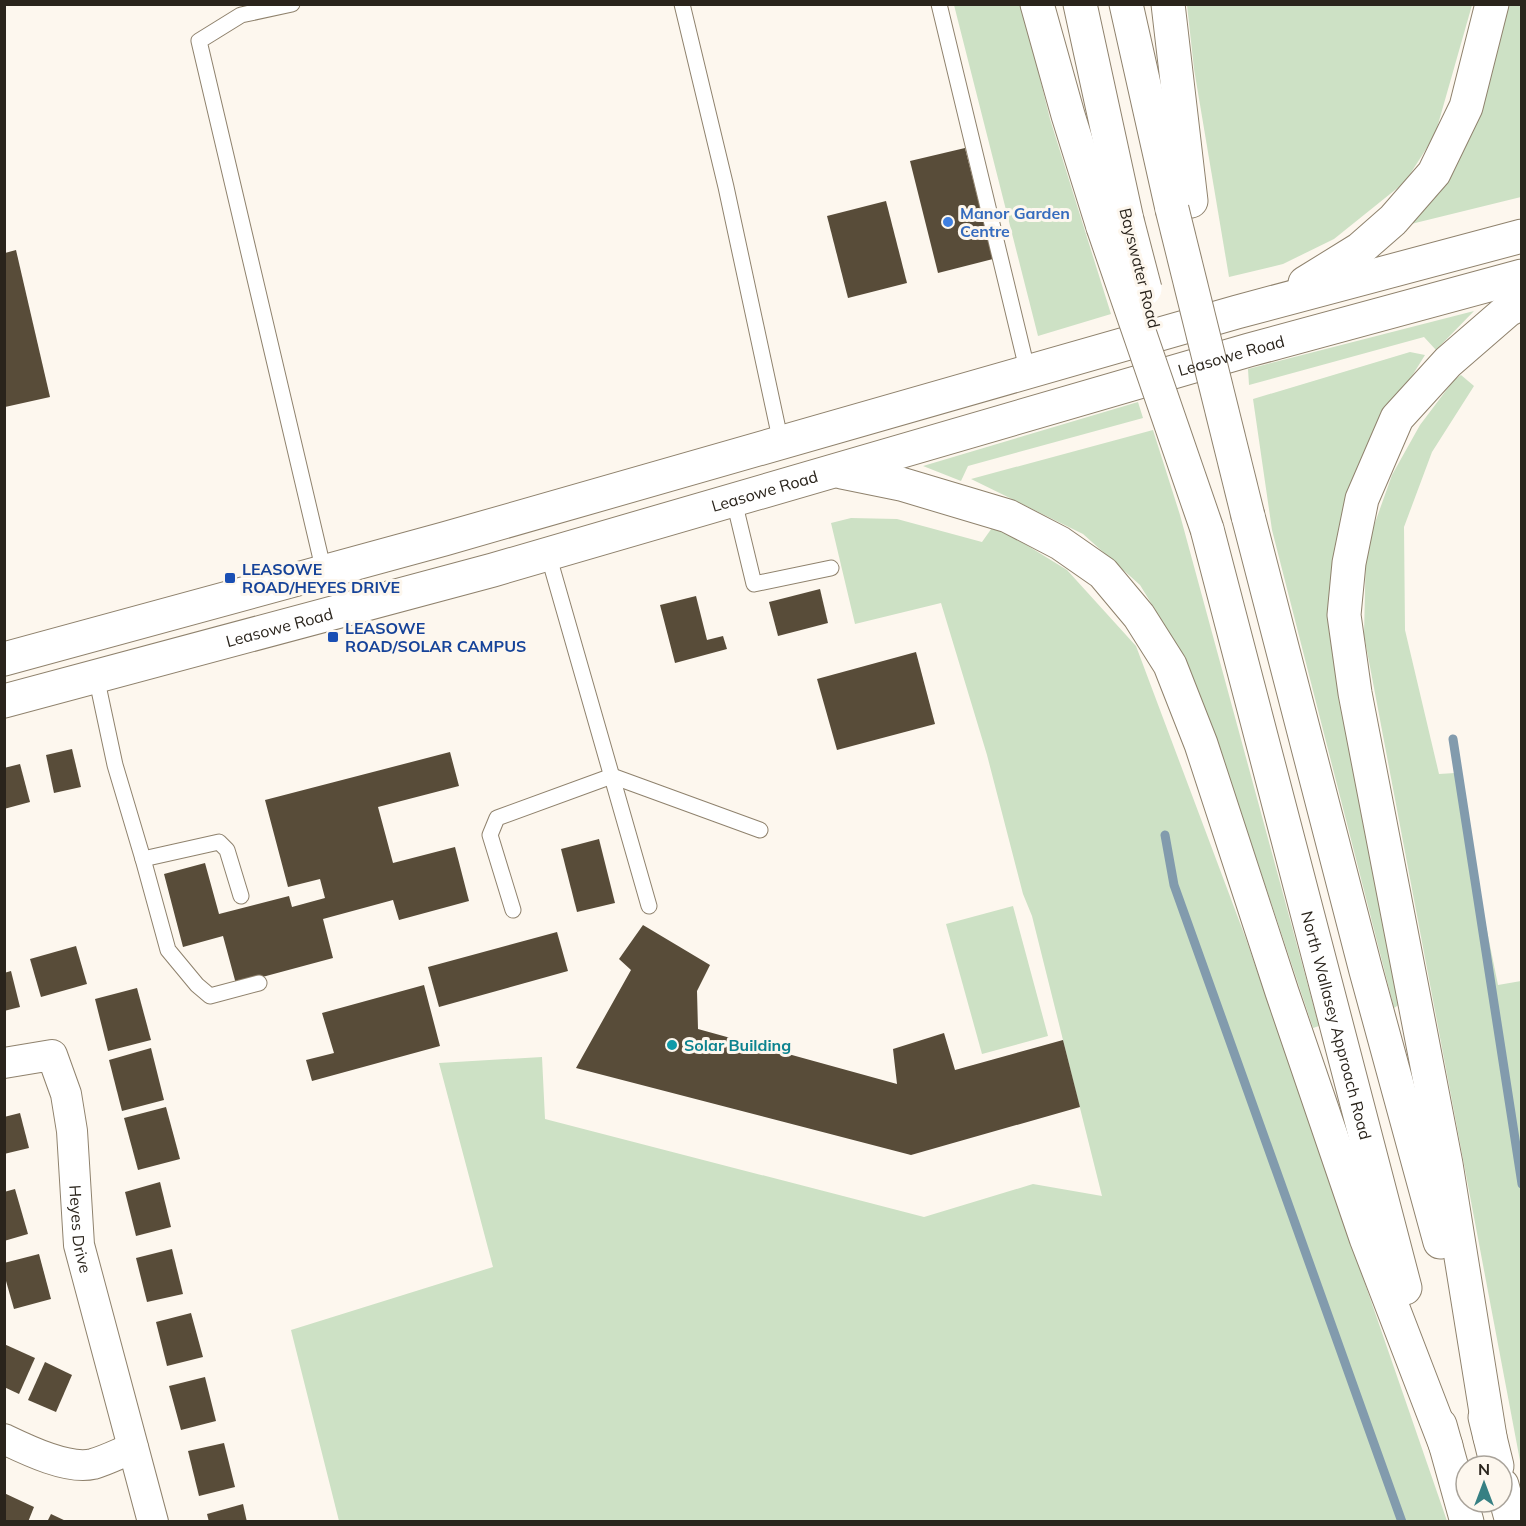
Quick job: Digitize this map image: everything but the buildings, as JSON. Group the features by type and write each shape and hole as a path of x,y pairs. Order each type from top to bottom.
{"main road":[{"path":"1037,4 1068,115 1115,224"},
{"name":"Bayswater Road","path":"1080,4 1115,224 1207,529"},
{"path":"1126,4 1182,205"},
{"path":"1168,4 1182,205 1205,341 1366,971 1455,1295 1493,1451"},
{"path":"1237,312 1311,281 1360,249 1393,220 1434,173 1466,107 1492,4"},
{"path":"4,659 324,572 1237,312 1521,236"},
{"name":"Leasowe Road","path":"4,701 548,554 1249,350 1521,276"},
{"path":"1493,1451 1446,1164 1354,693 1344,615 1349,563 1362,499 1397,418 1448,362 1508,310 1521,303"},
{"path":"837,471 901,484 1008,516 1060,543 1103,573 1140,616 1170,665 1201,744 1362,1227 1446,1446"},
{"name":"North Wallasey Approach Road","path":"1207,529 1467,1521"}],"street":[{"name":"Heyes Drive","path":"4,1063 52,1055 66,1095 72,1131 79,1245 153,1521"},
{"path":"4,1439 36,1454 63,1462 91,1464 133,1448"}],"lane":[{"path":"292,4 241,15 199,41 324,572"},
{"path":"682,4 726,187 781,443"},
{"path":"939,4 1028,373"},
{"path":"734,501 754,584 831,568"},
{"path":"548,554 649,906"},
{"path":"96,676 115,765 168,950 197,985 210,996 259,983"},
{"path":"513,910 490,835 497,818 612,776 760,830"},
{"path":"142,859 219,842 227,850 241,896"}],"green space":[{"path":"954,5 1022,5 1050,119 1111,314 1038,336"},
{"path":"1187,5 1472,5 1435,135 1405,182 1334,239 1283,264 1229,277 1194,69"},
{"path":"1508,5 1521,5 1521,197 1407,225"},
{"path":"1474,311 1436,350 1424,337 1249,385 1248,369"},
{"path":"1410,352 1425,355 1368,447 1344,507 1328,605 1337,685 1400,1004 1394,1008 1272,530 1253,399"},
{"path":"1461,375 1474,386 1432,452 1404,527 1405,630 1439,774 1455,773 1498,985 1521,981 1521,1466 1364,635 1366,548 1392,475 1420,425 1454,380"},
{"path":"1138,402 1143,418 968,466 961,481 923,466"},
{"path":"1153,430 1180,515 1319,1026 1313,1028 1220,750 1186,660 1140,585 1083,534 971,479"},
{"path":"851,518 897,519 982,542 994,525 1067,570 1136,646 1246,939 1447,1521 339,1521 291,1330 493,1267 439,1063 542,1057 545,1119 924,1217 1033,1184 1102,1196 1032,916 1023,894 987,755 941,603 855,624 831,523"},
{"path":"1013,906 1048,1036 982,1054 946,924"}],"waterway":[{"path":"1453,739 1522,1184"},
{"path":"1165,835 1174,885 1402,1522"}],"place":[{"name":"Manor Garden Centre","path":"948,222"},
{"name":"LEASOWE ROAD/HEYES DRIVE","path":"230,578"},
{"name":"LEASOWE ROAD/SOLAR CAMPUS","path":"333,637"},
{"name":"Solar Building","path":"672,1045"}]}
